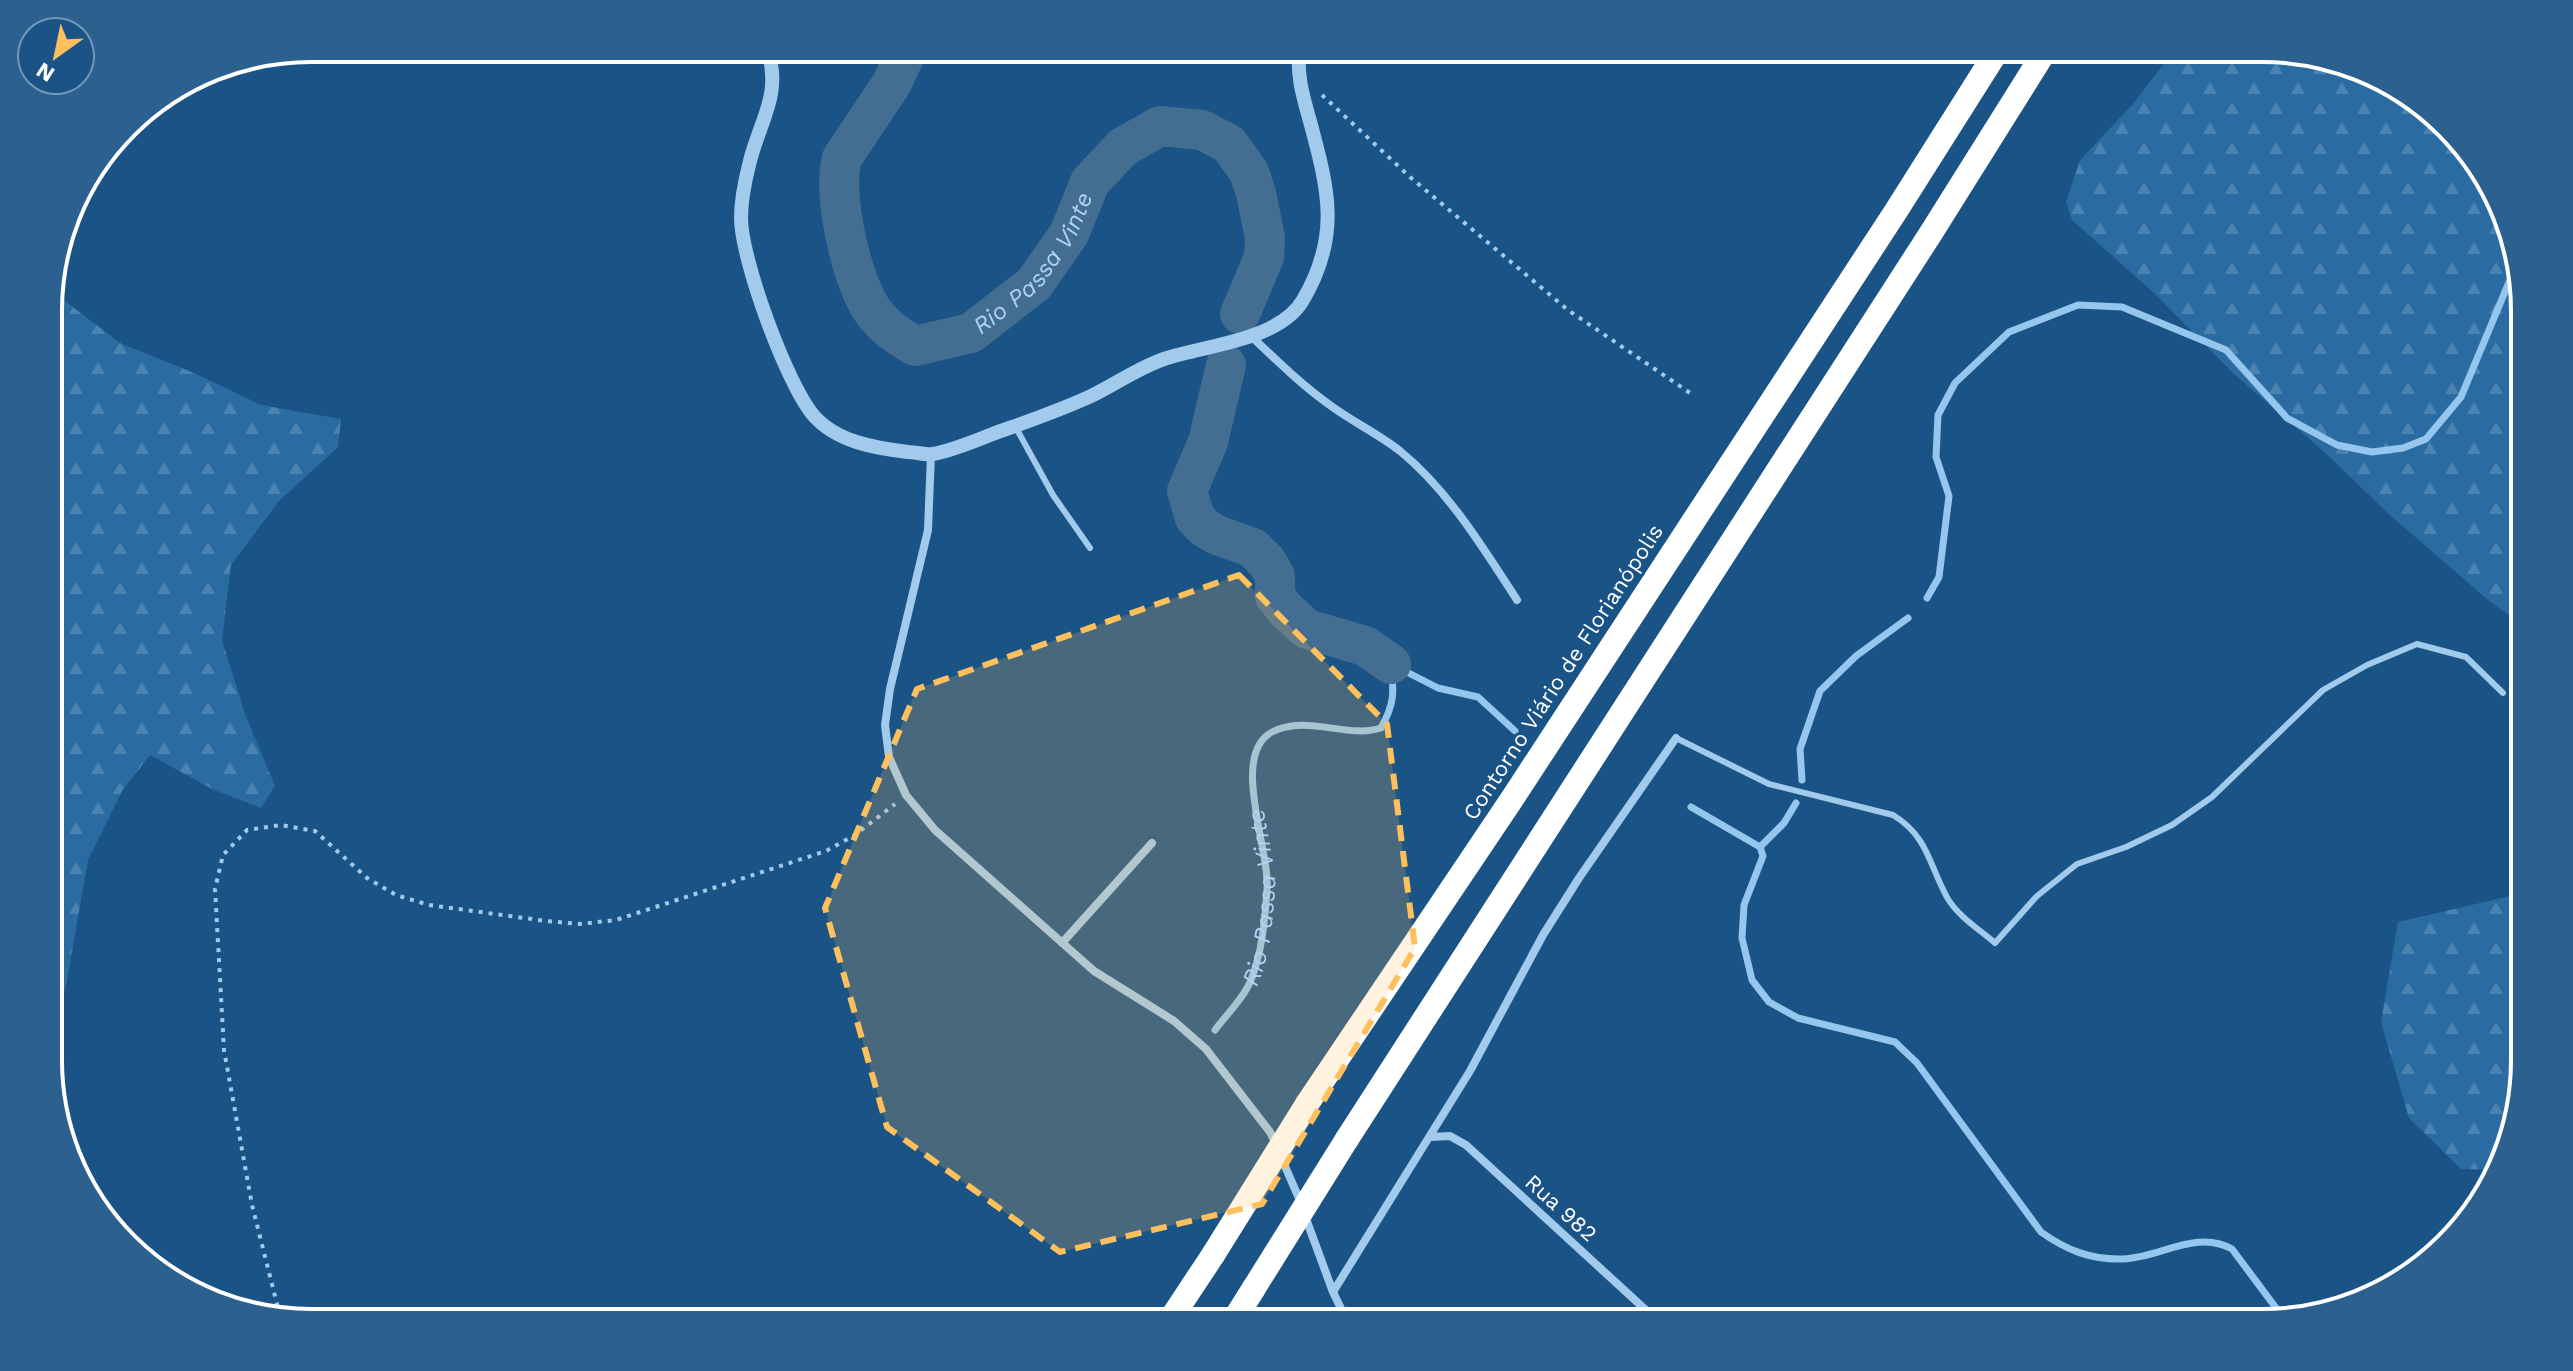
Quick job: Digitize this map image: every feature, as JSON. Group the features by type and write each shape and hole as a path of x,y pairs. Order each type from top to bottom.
{"highway":[{"name":"Contorno Viário de Florianópolis","path":"1178,1309 1307,1104 1521,785 1990,62"},
{"path":"1241,1309 2038,62"}],"street":[{"path":"771,63 773,94 749,162 741,217 743,243 754,285 791,377 814,416 839,434 870,447 931,454 1015,426 1090,396 1164,359 1250,336 1280,323 1302,303 1323,259 1329,227 1322,168 1297,72 1298,62"},
{"path":"1250,336 1299,381 1400,451 1426,476 1494,564 1517,600"},
{"path":"931,454 928,530 893,675 885,725 889,757 906,795 935,830 1062,943 1094,971 1174,1021 1206,1049 1234,1082 1270,1132 1341,1308"},
{"path":"1333,1292 1430,1137 1543,935 1676,738"},
{"path":"1062,943 1152,843"},
{"name":"Rua 982","path":"1430,1137 1450,1136 1466,1145 1644,1308"}],"lane":[{"path":"1015,426 1053,495 1090,548"},
{"path":"1676,738 1769,784 1893,815 1906,823 1918,835 1932,859 1948,899 1995,943 2037,896 2077,864 2126,847 2172,825 2212,797 2323,690 2367,665 2417,644 2466,657 2503,693"}],"path":[{"path":"1297,72 1410,177 1568,310 1693,395"},
{"path":"278,1307 252,1205 223,1035 215,889 223,855 247,830 281,825 315,831 367,878 396,895 429,905 580,924 616,920 826,851 855,835 906,795"}],"highlighted area":[{"path":"1239,575 1387,724 1415,948 1262,1204 1060,1252 887,1127 825,908 917,689"}],"green space":[{"path":"2165,62 2262,62 2310,67 2342,75 2400,104 2449,147 2469,173 2492,216 2503,247 2509,279 2511,617 2391,516 2321,449 2234,374 2153,292 2072,220 2066,202 2080,160 2133,104"},
{"path":"63,300 120,343 261,405 341,419 338,447 279,501 231,565 222,640 245,714 275,786 261,808 212,789 150,755 122,791 88,860 62,997"},
{"path":"2511,896 2509,1092 2503,1124 2485,1170 2461,1169 2409,1118 2381,1022 2398,922"}],"waterway":[{"name":"Rio Passa Vinte","path":"901,63 892,83 842,158 840,174 845,236 857,278 872,310 892,331 915,346 971,333 1034,284 1069,234 1090,182 1123,147 1160,126 1202,130 1229,144 1249,172 1265,238 1264,257 1240,314"},
{"path":"1927,598 1939,577 1949,496 1936,457 1938,415 1955,383 2009,332 2078,305 2122,307 2226,350 2287,418 2337,445 2372,452 2403,448 2426,439 2461,397 2509,282"},
{"name":"Rio Passa Vinte","path":"1226,365 1208,442 1187,491 1195,518 1217,535 1253,548 1275,576 1275,596 1307,629 1365,646 1391,664"},
{"path":"1802,780 1800,749 1820,691 1856,656 1908,618"},
{"path":"1391,664 1438,688 1478,697 1515,731"},
{"name":"Rio Passa Vinte","path":"1215,1030 1248,987 1262,936 1267,873 1253,782 1254,761 1260,744 1272,732 1299,725 1355,731 1381,728 1392,697 1391,664"},
{"path":"1760,847 1784,823 1796,803"},
{"path":"1691,807 1760,847 1763,856 1744,905 1742,938 1752,980 1769,1002 1798,1018 1895,1042 1917,1063 2041,1232 2050,1238 2079,1253 2111,1259 2137,1257 2191,1243 2218,1244 2232,1249 2276,1308"}]}
